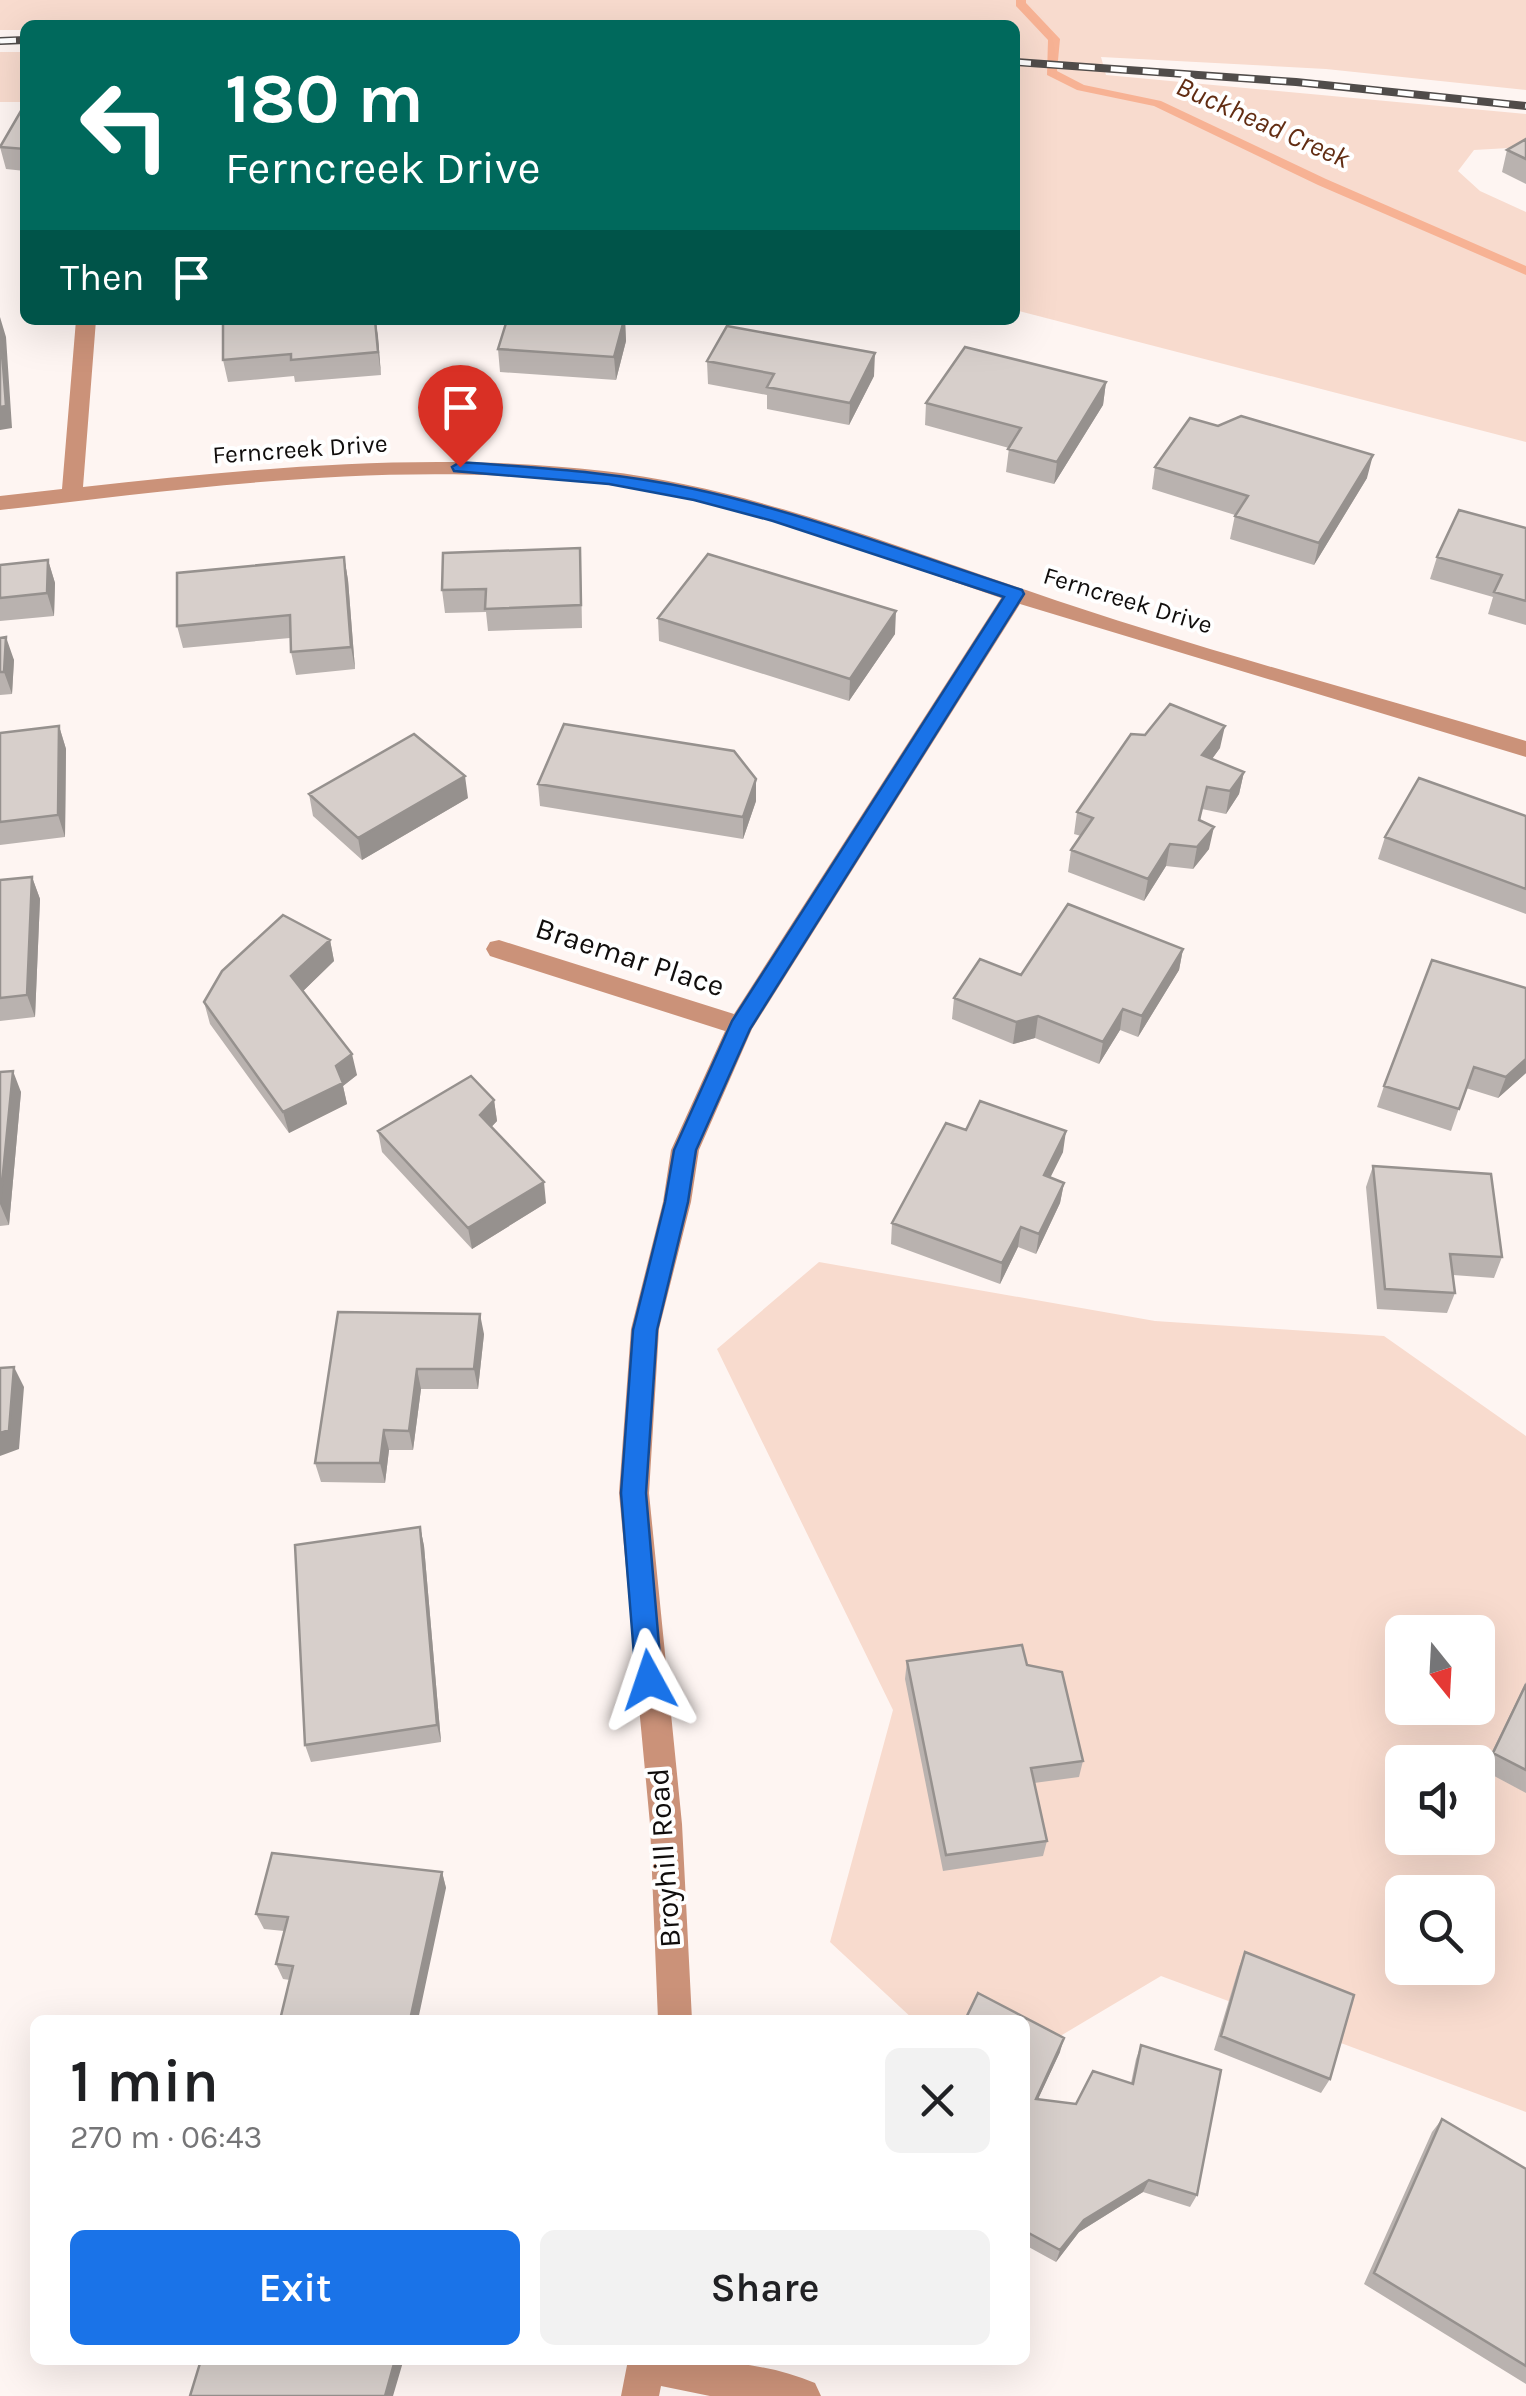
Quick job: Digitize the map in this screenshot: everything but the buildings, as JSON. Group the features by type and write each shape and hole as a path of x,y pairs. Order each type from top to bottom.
{"street":[{"path":"72,495 86,325"},
{"name":"Ferncreek Drive","path":"0,503 370,469 520,469 609,478 695,494 779,517 1015,594 1526,749"},
{"name":"Broyhill Road","path":"674,2015 666,1824 634,1493 645,1330 658,1264 677,1202 685,1150 740,1026 1015,594"},
{"name":"Braemar Place","path":"499,949 740,1026"},
{"path":"644,2373 802,2396"}],"shaded area":[{"path":"0,0 1526,0 1526,90 1326,69 1101,57 1106,75 1526,114 1526,147 1474,150 1458,171 1480,191 1526,212 1526,442 1020,311 1020,20 20,20 20,30 0,30"},
{"path":"0,52 20,52 20,102 0,102"},
{"path":"819,1262 1155,1321 1384,1336 1526,1436 1526,2112 1161,1976 1030,2054 1030,2015 909,2015 830,1942 893,1710 717,1349"}],"waterway":[{"name":"Buckhead Creek","path":"1021,0 1020,4 1054,39 1051,73 1081,88 1157,103 1322,182 1526,271"}],"railway":[{"path":"0,41 20,40"},
{"path":"1020,62 1296,82 1526,106"}],"route":[{"path":"460,467 609,478 695,494 779,517 1015,594 740,1026 685,1150 677,1202 658,1264 645,1330 634,1493 649,1680"}]}
